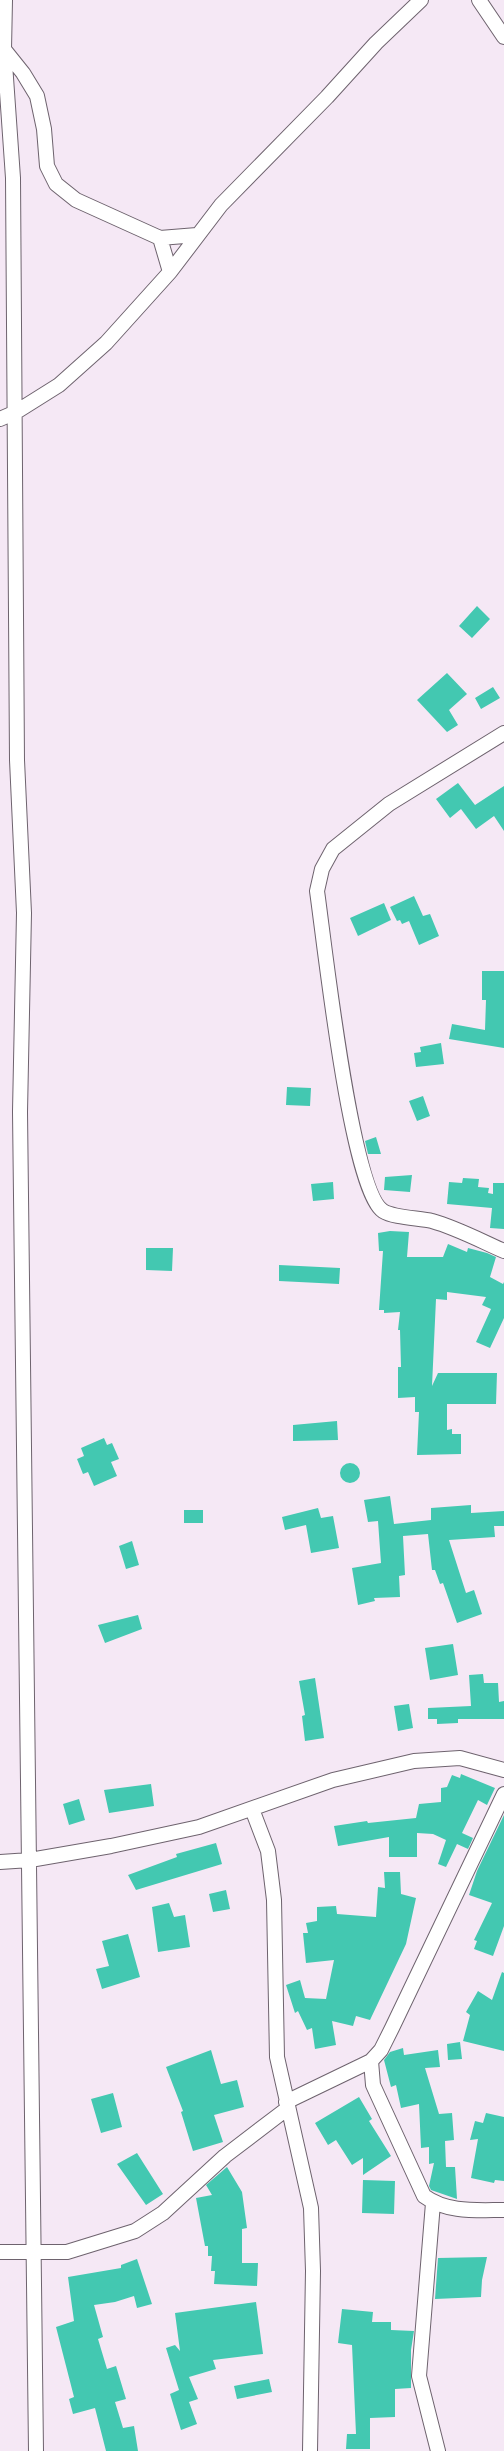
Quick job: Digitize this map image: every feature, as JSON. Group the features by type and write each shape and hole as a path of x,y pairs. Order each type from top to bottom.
{"street":[{"path":"5,0 2,47 13,177 17,760 24,914 20,1112 36,2451"},
{"path":"0,419 16,412 59,385 106,343 170,272 221,205 327,97 375,43 421,0"},
{"path":"479,0 504,37"},
{"path":"2,47 23,73 37,96 44,129 47,166 56,184 76,200 160,238 197,235"},
{"path":"160,238 170,272"},
{"path":"504,733 389,804 333,849 321,869 317,891 338,1050 356,1143 372,1197 383,1211 434,1222 504,1251"},
{"path":"0,1862 30,1860 111,1846 188,1829 333,1780 414,1761 460,1758 504,1770"},
{"path":"0,2252 67,2253 135,2231 163,2213 225,2156 287,2105 371,2061 381,2050 392,2028 504,1794"},
{"path":"252,1809 268,1851 271,1880 277,2057 311,2208 313,2271 310,2451"},
{"path":"371,2061 373,2085 417,2186 424,2196 433,2203 446,2208 504,2211"},
{"path":"433,2203 419,2376 438,2451"}],"building":[{"path":"477,606 490,619 472,638 459,626"},
{"path":"447,673 467,694 449,710 458,725 447,732 417,700"},
{"path":"493,687 500,698 481,709 475,698"},
{"path":"458,783 475,805 504,786 504,831 494,816 476,829 461,809 450,818 436,799"},
{"path":"414,896 423,916 430,914 439,936 419,945 409,921 402,924 400,920 397,921 390,907"},
{"path":"384,903 391,920 358,936 350,918"},
{"path":"482,971 504,971 504,1048 449,1039 452,1024 485,1030 486,1000 482,1000"},
{"path":"441,1043 444,1064 416,1067 414,1053 421,1052 420,1047"},
{"path":"287,1087 311,1088 310,1106 286,1105"},
{"path":"423,1096 430,1116 417,1121 409,1101"},
{"path":"376,1137 381,1154 368,1154 365,1141"},
{"path":"412,1175 410,1192 384,1190 385,1177"},
{"path":"463,1178 479,1179 478,1187 489,1188 488,1193 493,1194 493,1183 504,1183 504,1229 490,1228 492,1208 447,1204 449,1182 462,1183"},
{"path":"333,1182 334,1199 313,1201 311,1184"},
{"path":"409,1232 407,1257 443,1257 448,1244 467,1252 468,1248 496,1257 490,1277 503,1284 504,1282 504,1318 490,1348 476,1342 491,1309 482,1305 486,1297 447,1292 447,1300 436,1299 432,1386 438,1373 497,1373 496,1404 447,1404 447,1430 452,1429 452,1434 461,1434 461,1454 417,1455 419,1412 415,1412 415,1397 398,1398 398,1367 401,1367 400,1330 398,1330 400,1312 384,1313 384,1310 379,1310 383,1251 379,1251 378,1233"},
{"path":"146,1248 173,1248 172,1271 146,1270"},
{"path":"279,1265 340,1268 339,1284 279,1281"},
{"path":"337,1421 338,1440 293,1441 293,1425"},
{"path":"104,1438 107,1445 112,1443 119,1459 111,1462 117,1476 94,1486 88,1472 83,1474 77,1459 84,1456 81,1448"},
{"path":"350,1463 357,1466 360,1473 357,1480 350,1483 343,1480 340,1473 343,1466"},
{"path":"390,1496 394,1524 431,1520 431,1508 471,1505 471,1513 504,1511 504,1526 494,1526 495,1537 449,1540 466,1593 474,1590 482,1614 457,1623 443,1583 440,1584 435,1570 432,1570 428,1534 403,1536 405,1575 399,1576 400,1597 374,1598 375,1601 358,1605 352,1568 381,1563 378,1521 368,1522 364,1500"},
{"path":"318,1508 321,1518 333,1516 339,1548 311,1553 306,1525 285,1530 282,1517"},
{"path":"184,1510 203,1510 203,1523 184,1523"},
{"path":"132,1541 139,1565 126,1569 119,1546"},
{"path":"138,1615 142,1629 105,1643 98,1625"},
{"path":"453,1644 458,1675 430,1680 425,1648"},
{"path":"483,1674 484,1683 498,1683 499,1702 504,1701 504,1719 458,1719 458,1723 437,1724 437,1719 428,1719 428,1708 471,1706 469,1675"},
{"path":"315,1678 324,1738 305,1741 302,1716 305,1715 299,1681"},
{"path":"409,1704 413,1728 398,1731 394,1706"},
{"path":"461,1774 495,1788 487,1805 478,1800 462,1833 473,1838 468,1849 457,1844 446,1867 438,1864 446,1840 433,1834 417,1833 417,1857 389,1857 389,1837 338,1846 334,1826 416,1818 419,1804 441,1802 441,1788 447,1787 452,1775 460,1778"},
{"path":"151,1784 154,1806 109,1813 104,1790"},
{"path":"79,1799 85,1820 69,1825 63,1804"},
{"path":"504,1815 504,1926 493,1956 474,1949 477,1941 474,1940 492,1903 469,1895 477,1871"},
{"path":"216,1843 222,1864 136,1890 128,1875 177,1857 176,1854"},
{"path":"384,1872 400,1872 401,1894 416,1898 406,1944 370,2020 356,2016 353,2026 332,2021 336,2045 315,2049 312,2028 307,2030 298,2011 295,2013 286,1985 300,1980 305,1998 326,1999 334,1960 306,1963 303,1933 308,1933 306,1923 317,1921 317,1907 336,1906 337,1914 376,1917 378,1887 385,1888"},
{"path":"226,1890 230,1909 213,1912 209,1894"},
{"path":"169,1903 174,1917 185,1915 190,1947 158,1952 152,1907"},
{"path":"128,1934 140,1977 102,1989 96,1969 109,1966 102,1941"},
{"path":"502,1972 504,1973 504,2051 463,2041 470,2015 466,2012 478,1991 492,2000"},
{"path":"460,2042 462,2059 448,2060 447,2044"},
{"path":"403,2048 404,2055 438,2050 440,2067 425,2068 439,2114 452,2113 454,2140 445,2141 446,2167 455,2167 457,2199 431,2190 429,2186 434,2163 429,2164 429,2147 421,2148 419,2104 401,2108 396,2085 391,2087 384,2060 390,2052"},
{"path":"211,2050 221,2084 237,2080 244,2107 214,2115 223,2142 193,2151 181,2112 183,2111 166,2067"},
{"path":"113,2093 122,2127 101,2133 91,2099"},
{"path":"359,2097 372,2119 369,2121 391,2156 363,2175 363,2158 352,2165 336,2140 328,2145 315,2123"},
{"path":"486,2113 504,2117 504,2181 495,2180 494,2183 471,2178 478,2139 470,2140 475,2121 483,2123"},
{"path":"137,2153 163,2194 146,2205 117,2164"},
{"path":"227,2167 242,2192 247,2228 242,2229 242,2263 258,2263 257,2286 214,2284 215,2271 211,2271 212,2256 208,2256 208,2246 205,2246 196,2198 212,2195 206,2185"},
{"path":"363,2180 395,2181 394,2214 362,2213"},
{"path":"487,2257 481,2297 435,2299 438,2258"},
{"path":"137,2259 152,2304 137,2308 134,2296 94,2305 103,2337 98,2339 107,2369 116,2366 126,2399 115,2402 123,2428 134,2426 138,2451 106,2451 95,2408 73,2414 69,2399 74,2397 56,2327 74,2321 68,2277 121,2268 121,2265"},
{"path":"256,2302 263,2354 213,2360 216,2369 189,2377 198,2399 189,2402 197,2424 181,2430 170,2394 179,2390 166,2348 175,2345 180,2351 175,2313"},
{"path":"342,2309 373,2312 372,2322 391,2322 391,2330 414,2331 411,2350 411,2388 395,2389 395,2417 370,2418 370,2449 346,2449 347,2434 356,2434 352,2345 338,2343"},
{"path":"269,2379 272,2392 237,2399 234,2386"}]}
